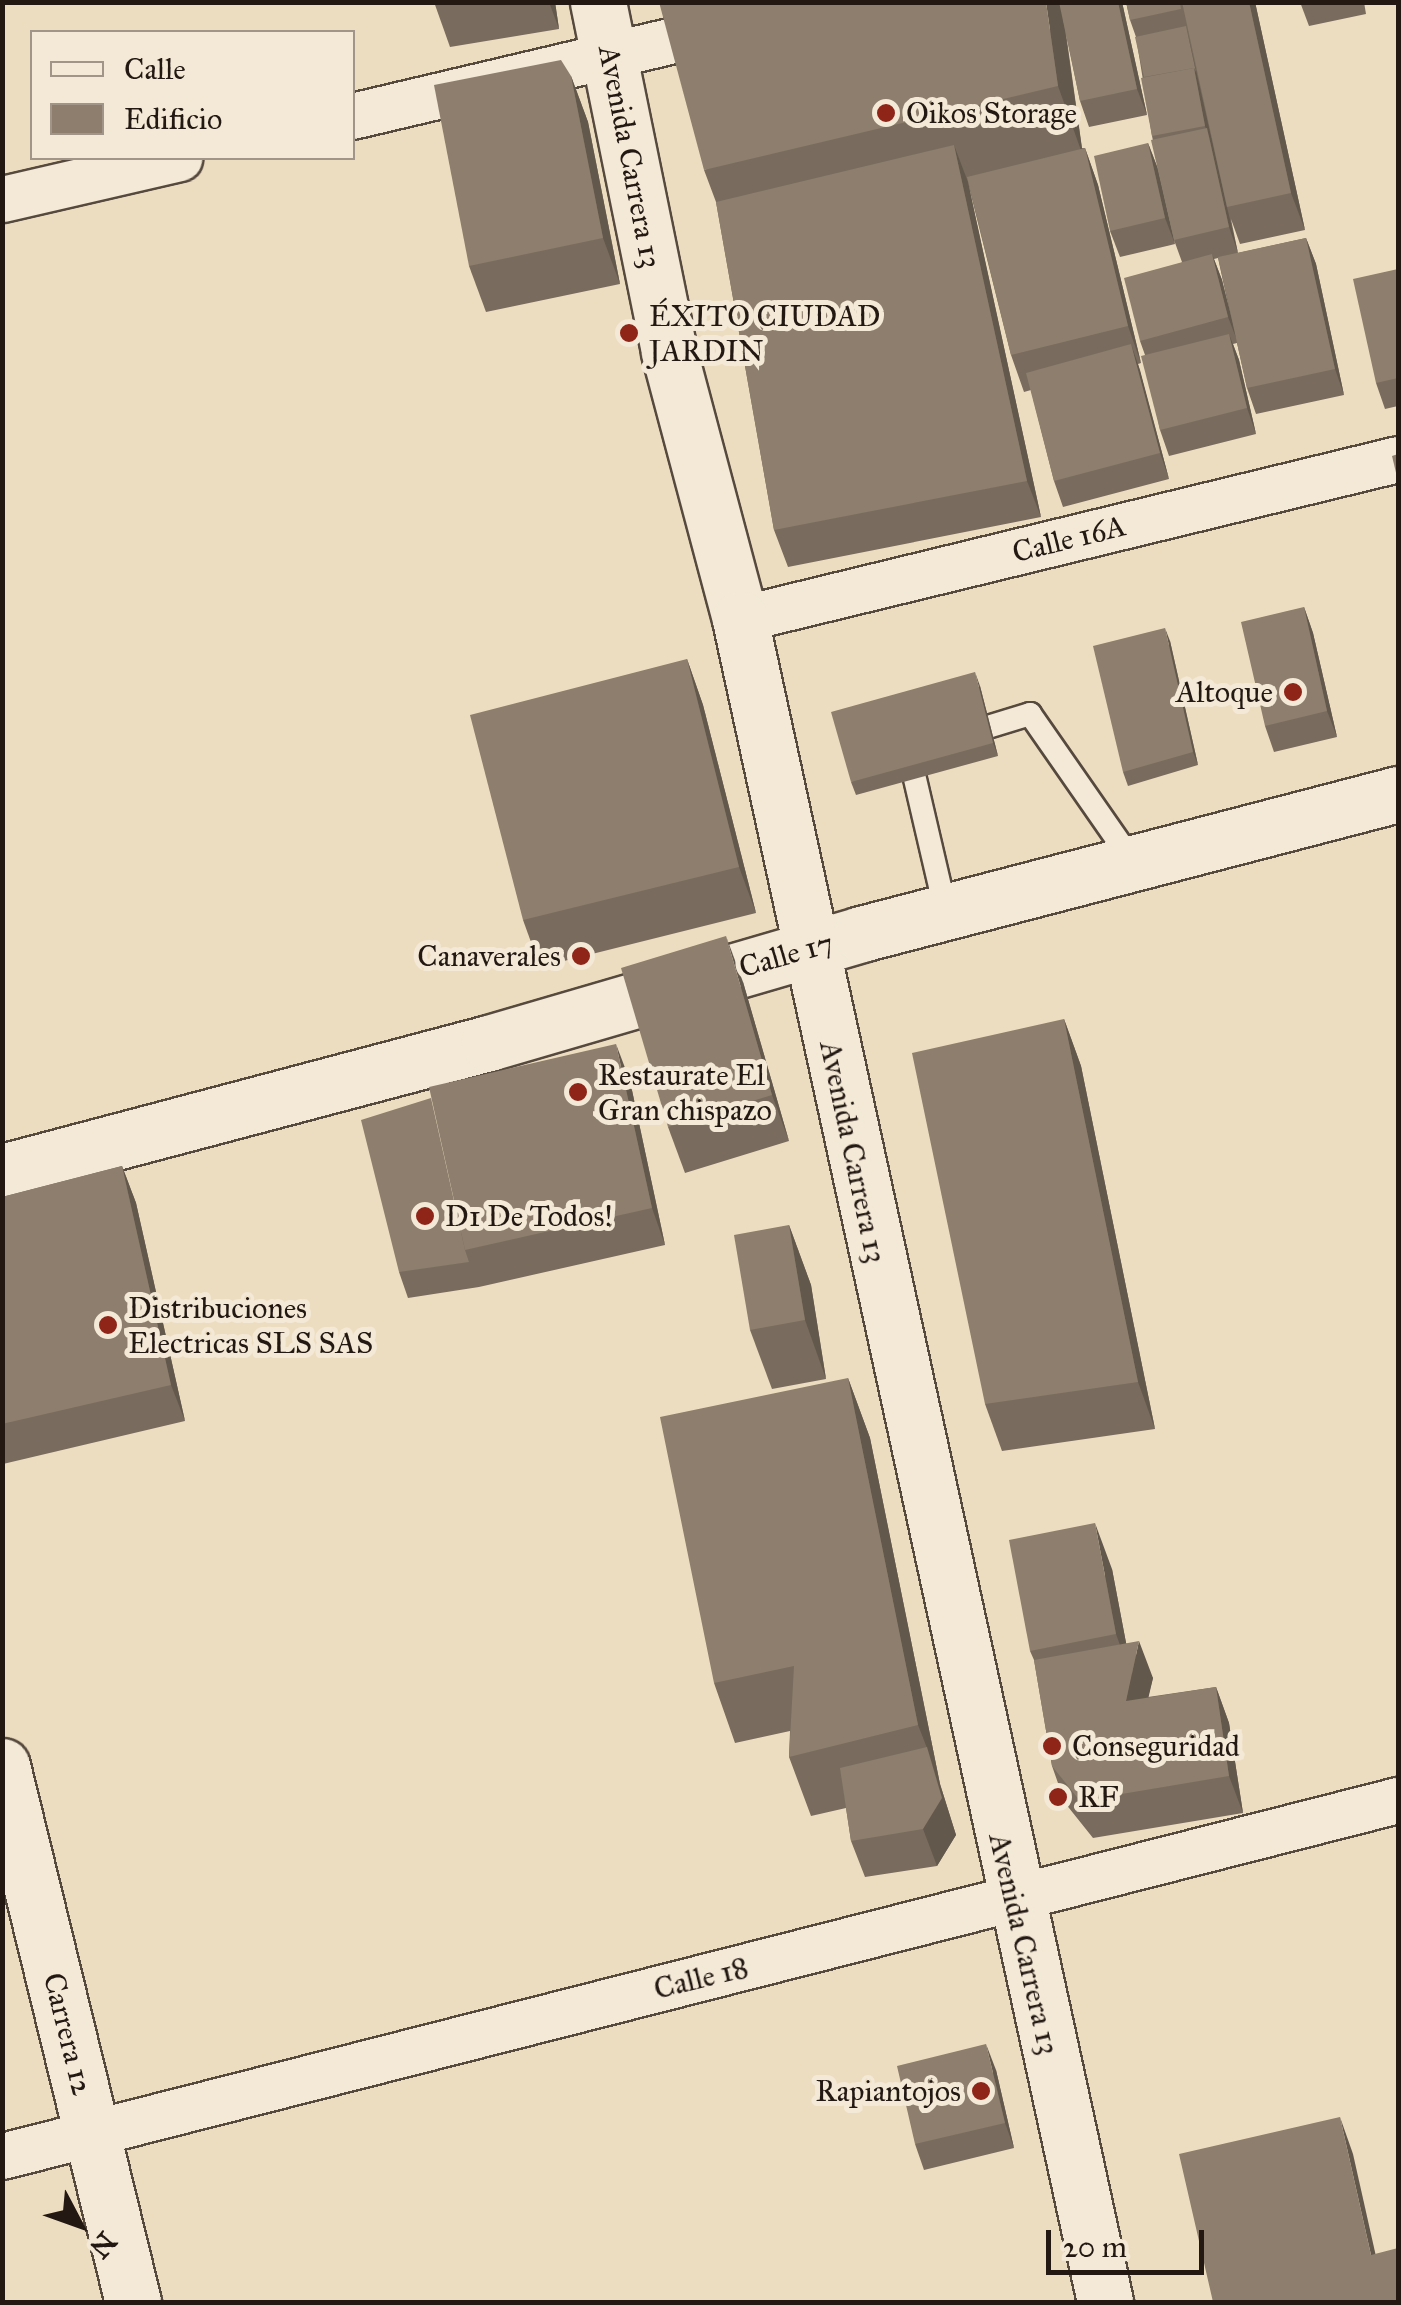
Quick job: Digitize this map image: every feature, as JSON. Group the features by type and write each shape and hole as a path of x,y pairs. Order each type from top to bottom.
{"street":[{"name":"Avenida Carrera 13","path":"598,2 669,352 740,619 1012,1898 1105,2302"},
{"path":"355,115 834,2"},
{"path":"2,199 170,160"},
{"name":"Calle 16A","path":"740,619 1398,459"},
{"name":"Calle 17","path":"2,1172 489,1043 810,948 1398,794"},
{"name":"Carrera 12","path":"2,1766 133,2302"},
{"name":"Calle 18","path":"2,2156 1398,1800"}],"lane":[{"path":"991,726 1030,714 1134,863"},
{"path":"915,779 946,912"}],"building":[{"path":"659,2 1046,2 1058,86 704,170"},
{"path":"1059,2 1118,2 1137,89 1080,101"},
{"path":"1126,2 1180,2 1181,9 1130,20"},
{"path":"1182,2 1249,2 1291,193 1227,207"},
{"path":"1186,26 1196,72 1194,68 1144,77 1135,37"},
{"path":"561,60 571,76 603,238 469,266 434,85"},
{"path":"1194,68 1205,126 1152,136 1141,78"},
{"path":"1207,128 1229,227 1174,240 1151,140"},
{"path":"1148,143 1165,218 1110,231 1094,156"},
{"path":"954,145 1027,481 774,530 716,202"},
{"path":"1085,148 1128,326 1011,355 967,177"},
{"path":"1306,238 1335,369 1247,388 1218,257"},
{"path":"1212,254 1228,317 1140,341 1124,278"},
{"path":"1398,269 1398,378 1376,383 1353,279"},
{"path":"1229,334 1247,408 1160,430 1141,356"},
{"path":"1131,344 1160,453 1054,481 1026,373"},
{"path":"1398,454 1398,481 1392,456"},
{"name":"Altoque","path":"1304,607 1327,711 1265,726 1241,622"},
{"path":"1165,628 1193,752 1123,772 1093,646"},
{"path":"687,659 739,867 523,920 470,715"},
{"path":"975,672 993,743 851,782 831,712"},
{"path":"726,936 772,1095 668,1127 621,968"},
{"path":"1064,1019 1138,1382 985,1404 912,1053"},
{"path":"616,1044 652,1208 465,1250 429,1087"},
{"name":"D1 De Todos!","path":"431,1098 469,1262 399,1272 361,1120"},
{"path":"122,1166 171,1385 2,1424 2,1197"},
{"path":"789,1225 805,1320 750,1330 734,1235"},
{"path":"848,1378 918,1725 789,1757 794,1666 714,1683 660,1417"},
{"path":"1095,1523 1116,1634 1030,1651 1009,1540"},
{"path":"1139,1641 1126,1701 1216,1687 1229,1776 1080,1801 1052,1766 1034,1660"},
{"path":"927,1747 942,1798 923,1829 851,1841 840,1768"},
{"path":"986,2044 1005,2123 915,2144 897,2066"},
{"path":"1340,2117 1371,2255 1398,2248 1398,2302 1213,2302 1179,2154"}],"place":[{"name":"Oikos Storage","path":"886,113"},
{"name":"ÉXITO CIUDAD JARDIN","path":"629,333"},
{"name":"Altoque","path":"1293,692"},
{"name":"Canaverales","path":"581,956"},
{"name":"Restaurate El Gran chispazo","path":"578,1092"},
{"name":"D1 De Todos!","path":"425,1216"},
{"name":"Distribuciones Electricas SLS SAS","path":"108,1325"},
{"name":"Conseguridad","path":"1052,1746"},
{"name":"RF","path":"1058,1797"},
{"name":"Rapiantojos","path":"981,2091"}]}
